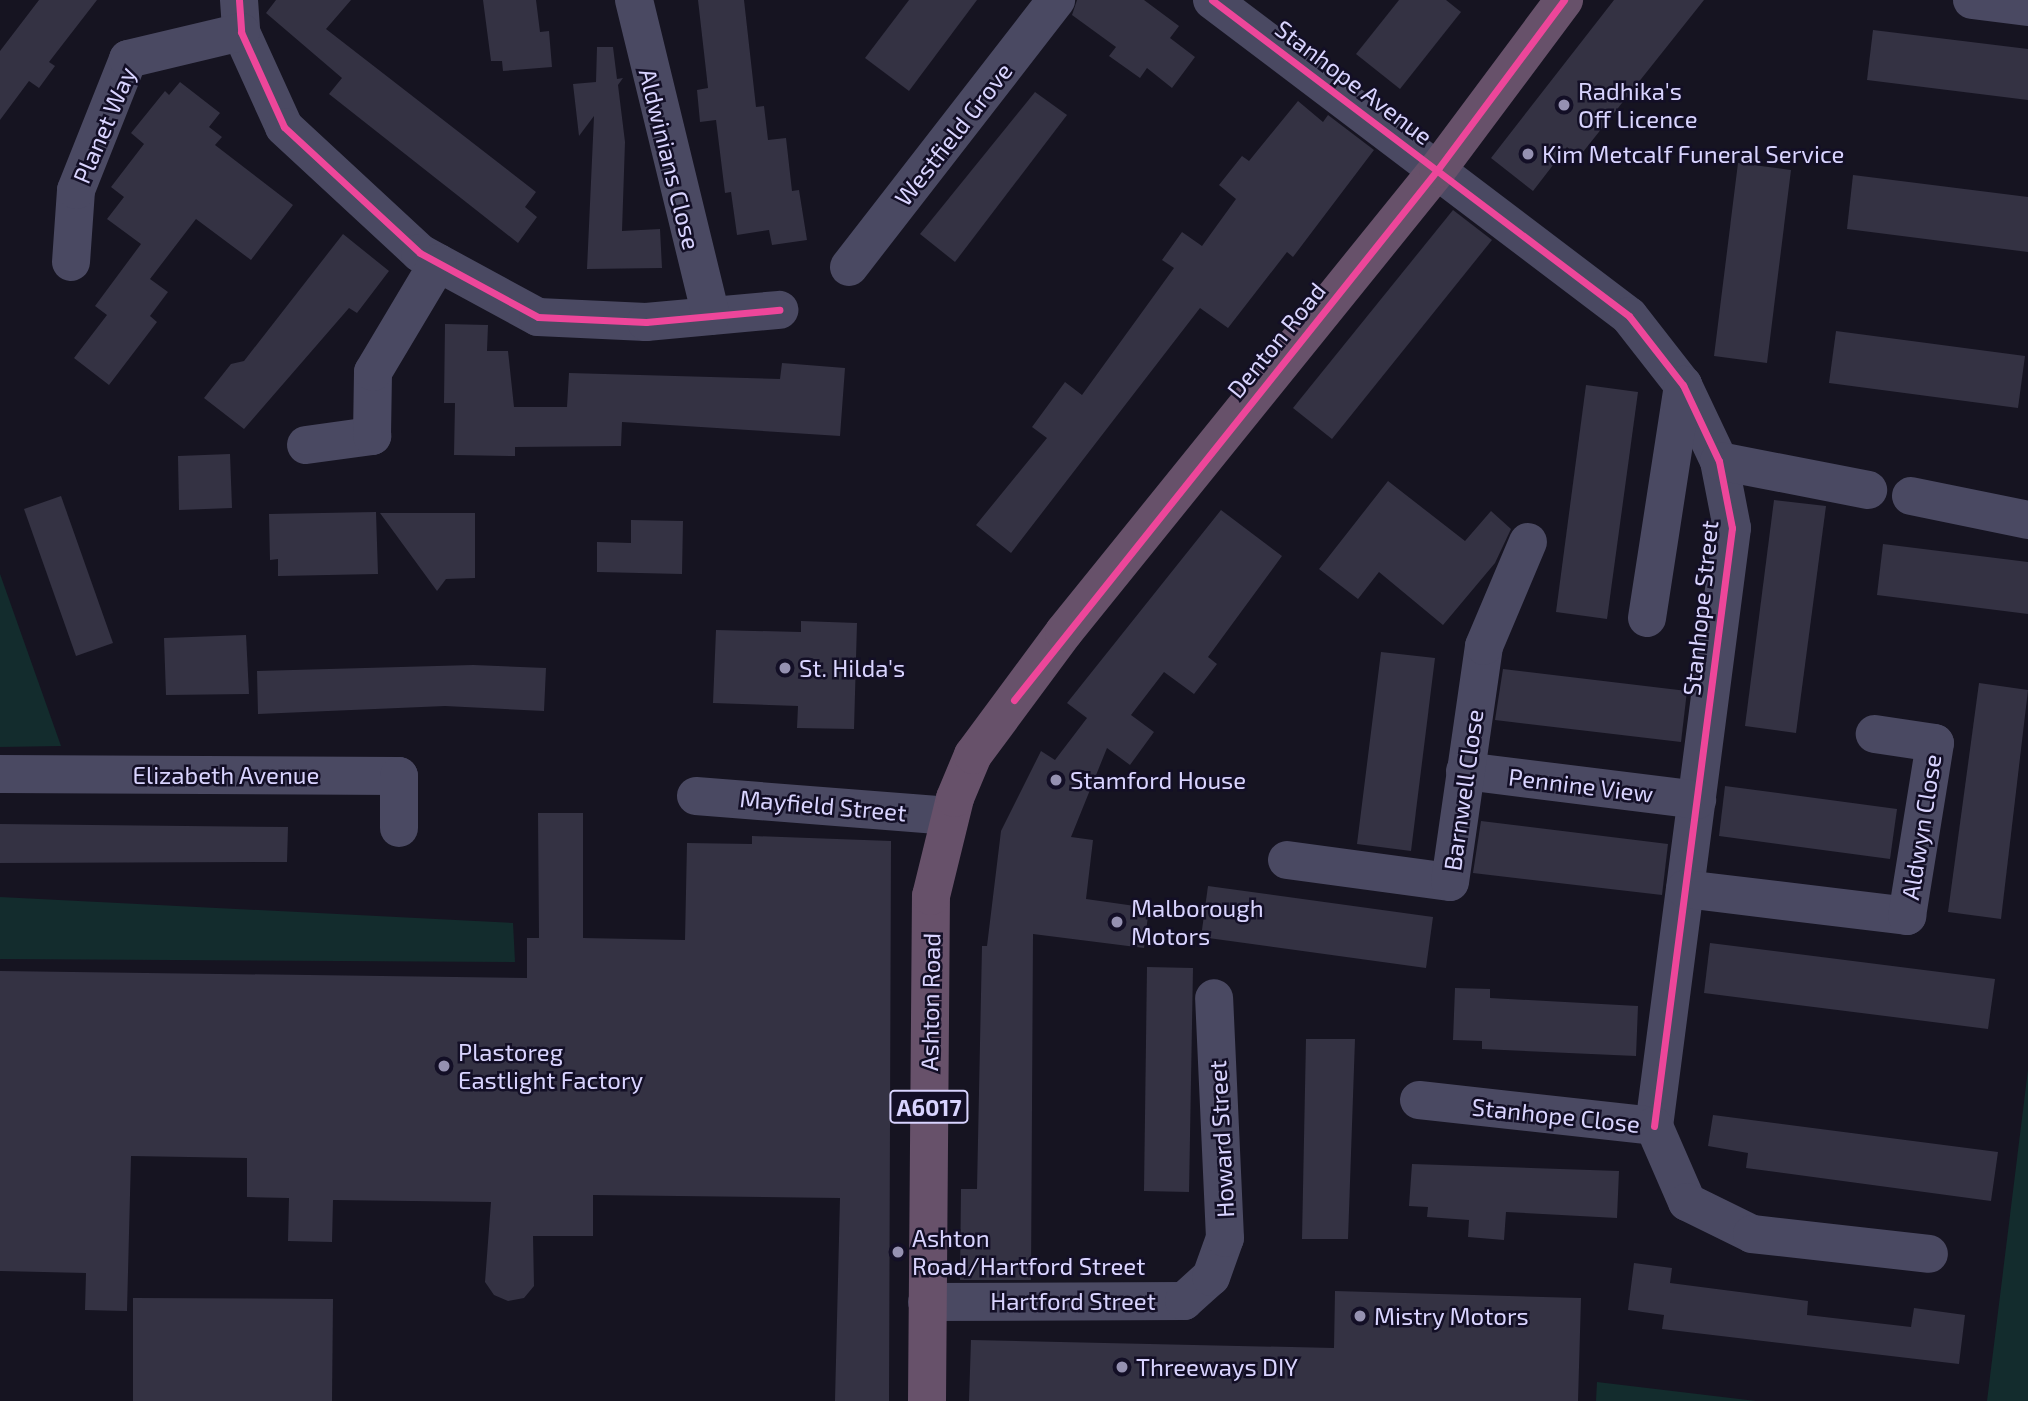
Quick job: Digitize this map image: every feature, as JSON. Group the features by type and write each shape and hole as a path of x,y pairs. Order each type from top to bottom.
{"highway":[{"name":"Denton Road","path":"950,816 973,755 1064,632 1438,169 1564,0"},
{"name":"Ashton Road","path":"927,1401 930,896 950,816"}],"street":[{"name":"Aldwinians Close","path":"634,0 653,98 710,317"},
{"name":"Westfield Grove","path":"849,267 1056,0"},
{"name":"Stanhope Avenue","path":"1212,0 1438,169"},
{"path":"1972,0 2028,7"},
{"path":"240,16 284,127 419,253 538,317 646,322 779,310"},
{"name":"Planet Way","path":"71,262 76,190 128,59 240,16"},
{"name":"Stanhope Street","path":"1438,169 1629,316 1683,385 1719,461 1732,528 1654,1126"},
{"path":"306,445 372,436 373,372 438,263"},
{"path":"1647,618 1683,385"},
{"path":"1719,461 1868,489"},
{"path":"1911,496 2028,519"},
{"name":"Barnwell Close","path":"1287,860 1450,882 1483,646 1528,542"},
{"name":"Aldwyn Close","path":"1685,889 1907,916 1935,743 1875,734"},
{"name":"Pennine View","path":"1465,771 1697,800"},
{"name":"Elizabeth Avenue","path":"0,774 399,776 399,828"},
{"name":"Mayfield Street","path":"696,796 950,816"},
{"name":"Howard Street","path":"1211,1277 1225,1238 1214,998"},
{"name":"Stanhope Close","path":"1419,1100 1654,1126 1687,1202 1752,1234 1929,1254"},
{"name":"Hartford Street","path":"927,1301 1184,1300 1211,1277"}],"green space":[{"path":"0,574 61,746 0,747"},
{"path":"0,897 513,923 515,962 0,959"},
{"path":"2028,1070 2028,1401 1987,1401"},
{"path":"1597,1382 1756,1401 1596,1401"}],"building":[{"path":"39,0 97,0 49,62 55,66 39,88 29,81 0,120 0,51"},
{"path":"276,0 351,0 326,29 536,192 525,207 537,217 518,243 329,94 342,78 266,13"},
{"path":"483,0 536,0 540,32 549,31 552,67 503,71 502,61 491,61"},
{"path":"698,0 744,0 756,107 764,106 768,140 786,138 792,191 799,190 807,240 772,245 769,230 737,235 731,192 725,193 716,120 700,122 697,90 708,88"},
{"path":"909,0 977,0 909,91 865,58"},
{"path":"1077,0 1144,0 1179,26 1170,38 1195,57 1172,88 1147,68 1140,78 1109,56 1116,47 1072,15"},
{"path":"1399,0 1446,0 1461,12 1400,89 1356,54"},
{"path":"1614,0 1704,0 1579,157 1567,147 1533,191 1491,158"},
{"path":"1873,30 2028,49 2028,100 1867,80"},
{"path":"597,47 613,47 617,79 623,78 618,85 625,142 622,231 660,229 662,268 587,269 594,116 579,136 573,84 596,82"},
{"path":"180,82 220,113 209,127 222,137 215,145 293,205 251,260 196,219 150,279 168,292 150,316 157,322 109,385 74,358 107,315 95,306 141,244 107,219 124,197 111,187 144,144 131,133 165,91 169,95"},
{"path":"1035,92 1067,115 955,262 920,234"},
{"path":"1298,101 1323,122 1328,115 1374,150 1293,257 1287,252 1228,328 1200,308 1011,553 976,525 1047,438 1032,427 1065,382 1082,395 1174,268 1162,260 1182,232 1202,246 1236,199 1219,185 1242,156 1249,161"},
{"path":"1738,163 1791,170 1767,363 1714,356"},
{"path":"1853,175 2028,197 2028,252 1847,229"},
{"path":"1453,210 1492,240 1332,439 1293,408"},
{"path":"343,234 389,271 357,313 349,308 244,429 204,398 231,364 244,361"},
{"path":"445,324 488,325 487,351 508,351 514,407 567,407 569,373 780,379 782,363 845,368 840,436 622,422 621,446 515,447 515,456 454,455 455,403 444,403"},
{"path":"1836,331 2025,356 2018,408 1829,383"},
{"path":"1586,385 1638,392 1607,619 1556,612"},
{"path":"230,454 232,508 179,510 178,456"},
{"path":"1388,481 1465,541 1491,511 1511,529 1495,563 1443,625 1379,572 1358,599 1319,569"},
{"path":"61,496 113,643 76,656 24,509"},
{"path":"1774,500 1826,506 1796,733 1745,726"},
{"path":"1221,510 1282,556 1208,657 1217,664 1194,694 1164,672 1131,715 1154,732 1130,765 1107,748 1071,837 1093,840 1086,899 1149,908 1144,948 1033,934 1031,1280 960,1280 961,1189 977,1189 982,946 987,946 1001,831 1041,751 1055,760 1087,718 1067,703"},
{"path":"376,512 378,574 278,576 278,559 270,560 269,514"},
{"path":"380,513 475,513 475,578 446,579 437,591"},
{"path":"631,520 683,521 682,574 597,572 597,542 631,543"},
{"path":"1883,544 2028,562 2028,614 1877,595"},
{"name":"St. Hilda's","path":"801,621 857,623 854,729 797,728 798,706 713,703 716,630 801,632"},
{"path":"246,635 249,694 166,695 164,638"},
{"path":"1381,652 1435,658 1411,851 1357,844"},
{"path":"473,665 546,668 544,711 445,706 258,714 257,671"},
{"path":"1503,669 1687,691 1681,742 1495,720"},
{"path":"1979,683 2028,690 2001,919 1948,912"},
{"path":"1725,786 1897,809 1890,859 1719,836"},
{"name":"Plastoreg Eastlight Factory","path":"538,813 583,813 583,938 685,940 687,843 752,844 752,836 891,841 889,1401 835,1401 840,1198 593,1195 593,1236 533,1236 534,1286 524,1298 508,1301 494,1295 485,1282 491,1202 333,1200 332,1242 288,1241 289,1198 247,1197 247,1158 131,1156 127,1311 85,1310 86,1273 0,1271 0,971 527,978 527,938 539,938"},
{"path":"1481,821 1668,844 1662,895 1473,873"},
{"path":"0,824 288,827 287,862 0,863"},
{"path":"1208,886 1433,917 1426,968 1201,937"},
{"path":"1710,943 1995,979 1988,1029 1704,993"},
{"path":"1147,967 1193,968 1189,1192 1144,1191"},
{"path":"1455,988 1490,989 1490,998 1638,1006 1636,1056 1482,1049 1482,1041 1453,1040"},
{"path":"1306,1039 1355,1039 1348,1239 1302,1239"},
{"path":"1713,1115 1998,1152 1991,1201 1746,1168 1748,1153 1708,1146"},
{"path":"1412,1164 1619,1171 1617,1218 1506,1212 1504,1240 1468,1237 1469,1220 1427,1217 1428,1207 1409,1206"},
{"path":"1634,1263 1672,1268 1670,1283 1808,1301 1807,1315 1911,1327 1914,1308 1965,1315 1959,1364 1662,1329 1664,1315 1628,1310"},
{"path":"1335,1291 1581,1298 1578,1401 969,1401 971,1340 1334,1348"},
{"path":"133,1298 333,1299 332,1401 133,1401"}],"cycle path":[{"path":"239,0 241,32 284,127 420,253 538,317 646,322 779,310"},
{"path":"1212,0 1629,316 1683,385 1719,461 1732,528 1654,1126"},
{"path":"1014,700 1438,169 1564,0"}],"place":[{"name":"Radhika's Off Licence","path":"1564,105"},
{"name":"Kim Metcalf Funeral Service","path":"1528,154"},
{"name":"St. Hilda's","path":"785,668"},
{"name":"Stamford House","path":"1056,780"},
{"name":"Malborough Motors","path":"1117,922"},
{"name":"Plastoreg Eastlight Factory","path":"444,1066"},
{"name":"Ashton Road/Hartford Street","path":"898,1252"},
{"name":"Mistry Motors","path":"1360,1316"},
{"name":"Threeways DIY","path":"1122,1367"}]}
